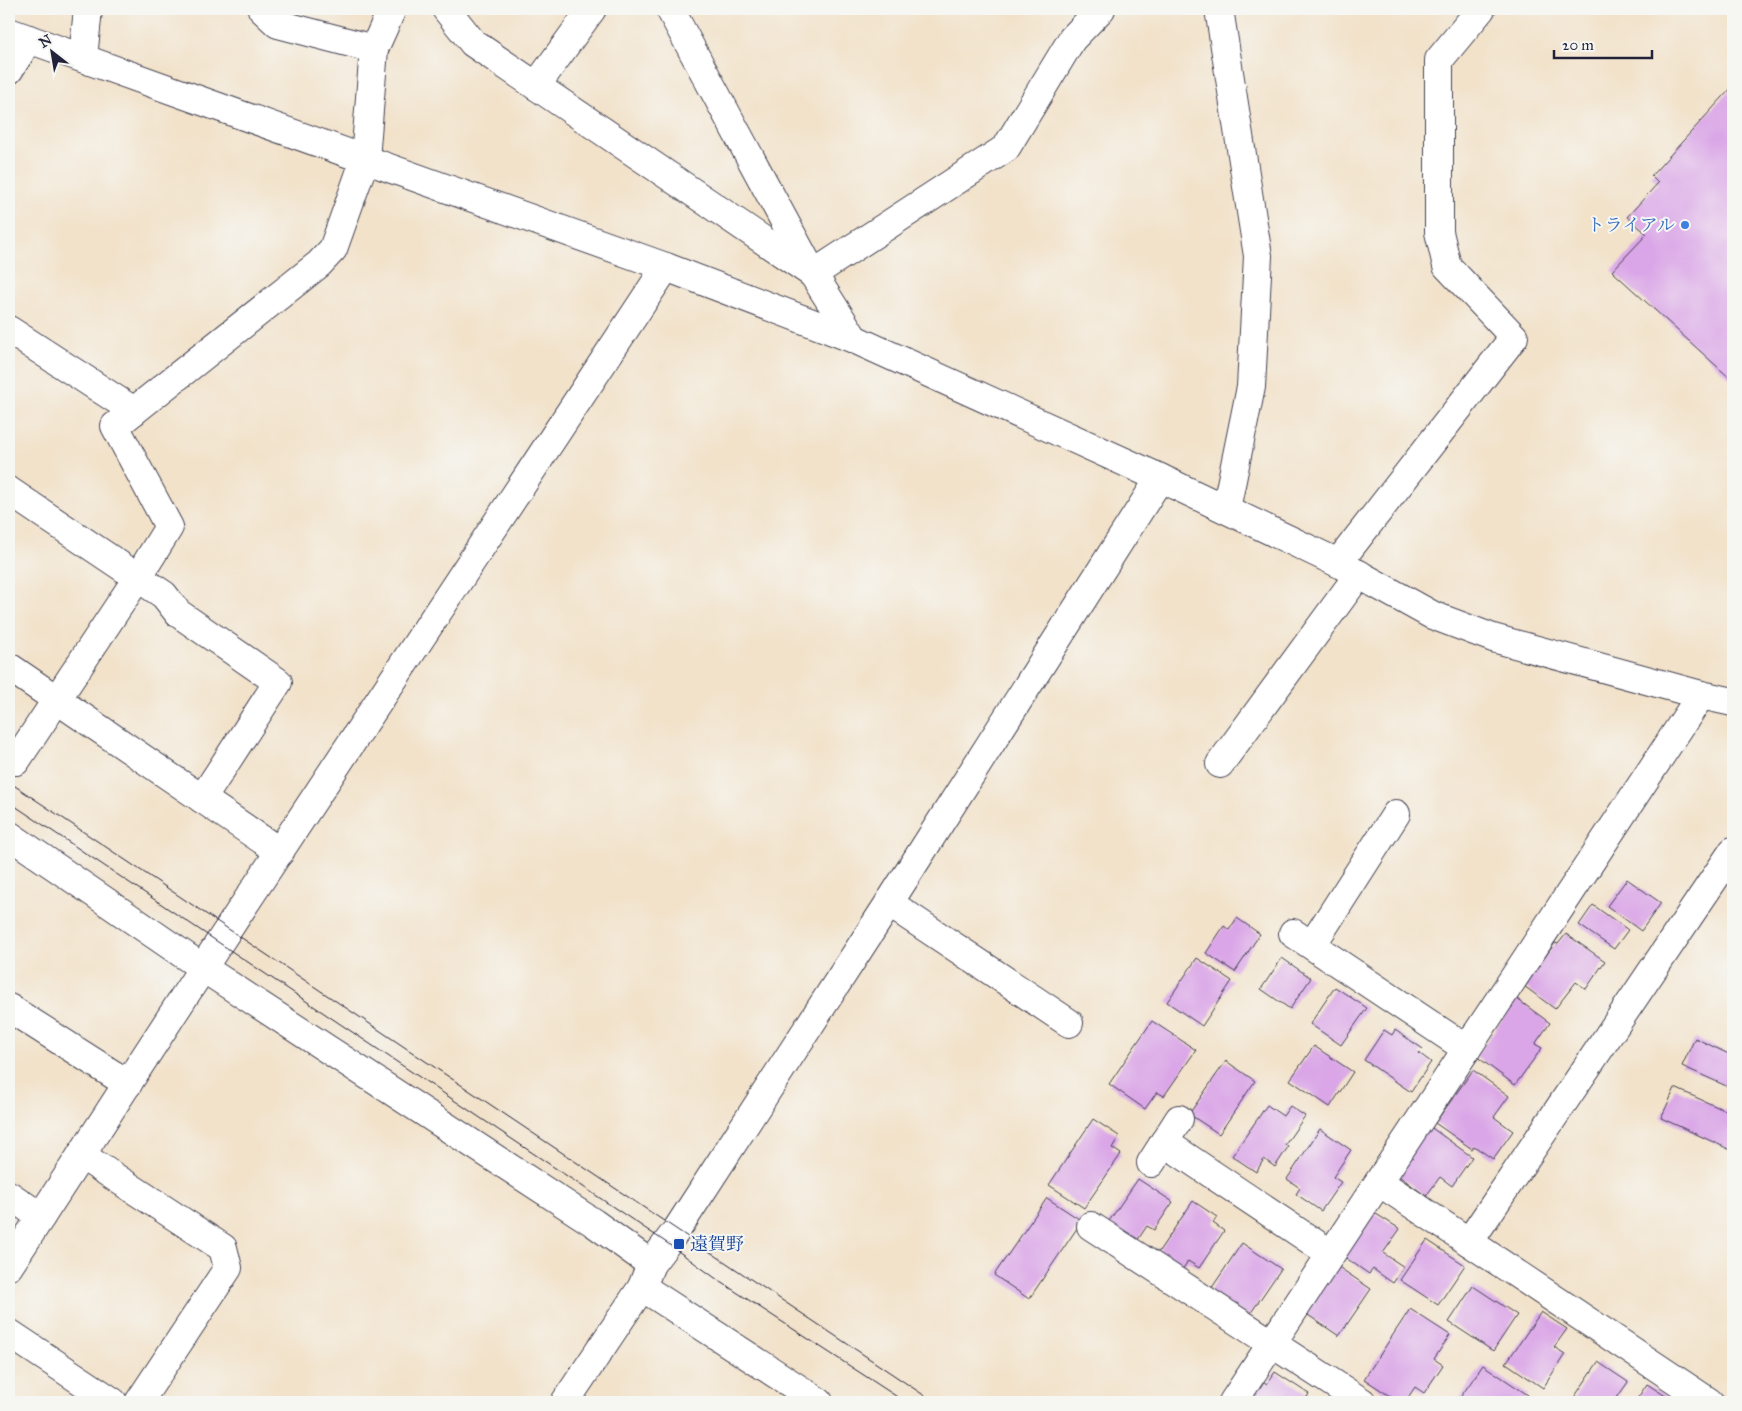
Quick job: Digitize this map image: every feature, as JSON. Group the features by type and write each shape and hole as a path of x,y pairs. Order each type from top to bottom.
{"street":[{"path":"83,58 88,9"},
{"path":"262,9 278,24 374,49"},
{"path":"16,761 138,578 169,527 115,426 320,264 333,249 365,160 374,49 392,9"},
{"path":"446,9 473,43 813,274"},
{"path":"536,86 592,9"},
{"path":"670,9 813,274 854,339"},
{"path":"813,274 1006,148 1072,39 1100,9"},
{"path":"1219,9 1258,256 1251,387 1226,509"},
{"path":"1220,764 1348,569 1514,336 1447,266 1439,232 1439,60 1481,9"},
{"path":"9,70 19,36 666,267 854,339 1160,478 1348,569 1432,615 1493,638 1733,702"},
{"path":"9,1266 203,968 666,267"},
{"path":"9,330 134,411"},
{"path":"565,1402 889,903 1160,478"},
{"path":"9,491 164,595 178,613 278,682 202,799"},
{"path":"9,667 280,852"},
{"path":"1234,1402 1701,694"},
{"path":"1396,814 1303,939 1467,1049"},
{"path":"9,834 203,968 594,1223 646,1275 819,1402"},
{"path":"1469,1242 1729,865"},
{"path":"889,903 1069,1023"},
{"path":"9,1008 128,1084"},
{"path":"1179,1119 1157,1153 1331,1254"},
{"path":"81,1156 223,1248 228,1268 139,1402"},
{"path":"1379,1182 1709,1402"},
{"path":"9,1196 41,1217"},
{"path":"1091,1226 1362,1402"},
{"path":"9,1333 113,1402"}],"building":[{"name":"トライアル","path":"1733,86 1733,381 1612,271 1647,234 1627,217 1658,183 1651,176"},
{"path":"1627,879 1661,903 1641,931 1607,906"},
{"path":"1593,905 1628,930 1614,949 1579,925"},
{"path":"1237,918 1260,934 1235,972 1206,953 1224,926 1229,930"},
{"path":"1566,934 1605,961 1586,989 1576,982 1555,1009 1524,986 1555,943 1558,944"},
{"path":"1197,958 1232,981 1202,1026 1167,1002"},
{"path":"1282,958 1311,978 1290,1009 1261,989"},
{"path":"1335,987 1367,1008 1341,1045 1310,1024"},
{"path":"1517,999 1550,1023 1535,1044 1542,1048 1515,1085 1476,1056"},
{"path":"1152,1021 1196,1050 1164,1096 1157,1092 1145,1109 1109,1084"},
{"path":"1384,1030 1392,1035 1395,1030 1423,1049 1419,1053 1431,1062 1411,1092 1364,1060"},
{"path":"1695,1038 1733,1056 1733,1089 1682,1066"},
{"path":"1314,1046 1353,1072 1330,1107 1290,1080"},
{"path":"1226,1061 1255,1081 1219,1134 1189,1114"},
{"path":"1473,1070 1509,1096 1494,1117 1513,1131 1493,1159 1474,1146 1472,1149 1435,1123"},
{"path":"1675,1088 1733,1114 1733,1151 1661,1118"},
{"path":"1267,1105 1283,1116 1290,1106 1305,1116 1285,1145 1288,1147 1275,1167 1264,1159 1256,1172 1232,1156"},
{"path":"1093,1119 1119,1136 1112,1148 1121,1154 1084,1208 1049,1185"},
{"path":"1429,1126 1472,1157 1452,1186 1440,1177 1426,1196 1395,1173"},
{"path":"1320,1129 1351,1150 1333,1177 1341,1182 1321,1211 1296,1194 1300,1188 1287,1179"},
{"path":"1138,1179 1173,1202 1154,1230 1147,1226 1135,1244 1107,1224"},
{"path":"1047,1198 1082,1221 1029,1299 994,1275"},
{"path":"1193,1201 1217,1217 1213,1223 1224,1231 1199,1268 1188,1261 1182,1270 1157,1254"},
{"path":"1373,1212 1400,1229 1383,1253 1404,1267 1393,1283 1373,1269 1369,1274 1343,1256"},
{"path":"1427,1240 1465,1265 1438,1305 1400,1280"},
{"path":"1242,1243 1281,1269 1248,1317 1209,1292"},
{"path":"1337,1266 1371,1289 1339,1336 1305,1313"},
{"path":"1473,1286 1517,1315 1493,1351 1449,1322"},
{"path":"1410,1309 1450,1335 1434,1359 1443,1365 1424,1393 1415,1387 1405,1402 1399,1402 1364,1379"},
{"path":"1541,1312 1567,1329 1554,1347 1565,1354 1543,1388 1506,1363"},
{"path":"1598,1362 1628,1382 1614,1402 1571,1402"},
{"path":"1483,1365 1528,1395 1523,1402 1457,1402"},
{"path":"1275,1372 1309,1394 1304,1402 1245,1402 1260,1379 1267,1384"},
{"path":"1647,1384 1675,1402 1635,1402"}],"tram line":[{"path":"9,782 934,1402"},
{"path":"9,802 667,1243 718,1280 905,1402"}],"place":[{"name":"トライアル","path":"1685,225"},
{"name":"遠賀野","path":"679,1244"}]}
